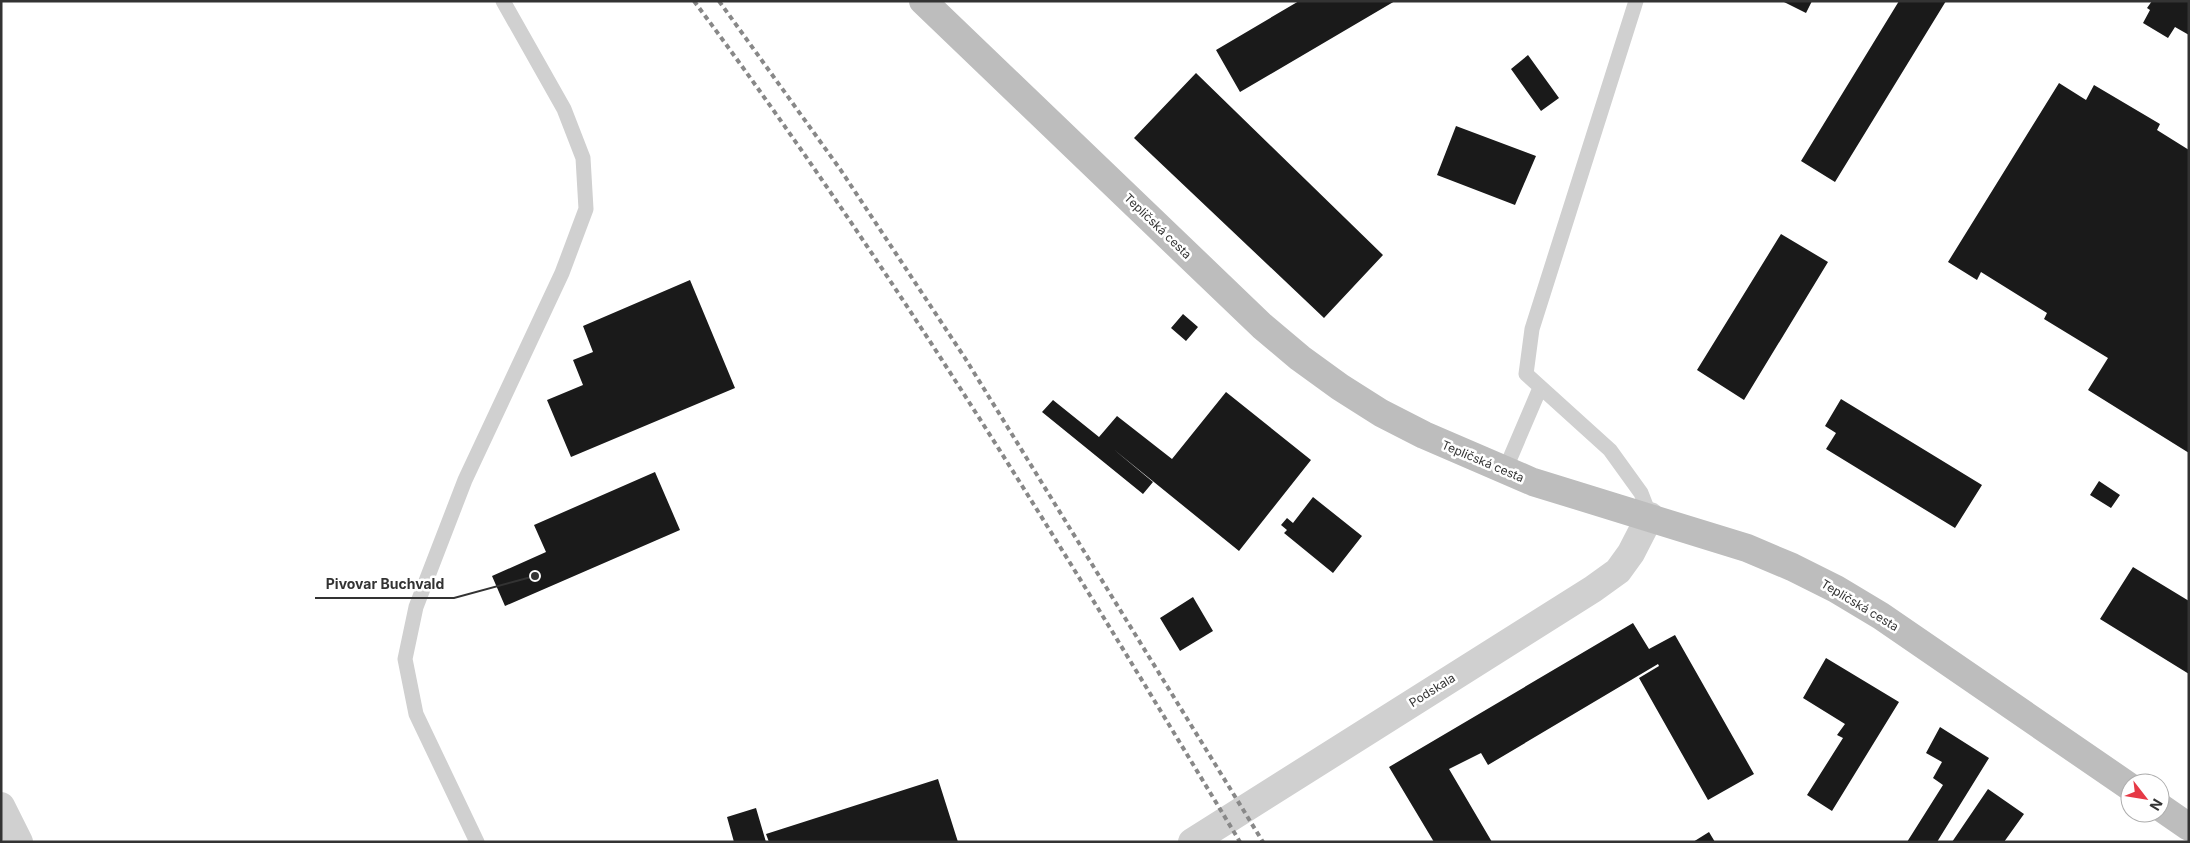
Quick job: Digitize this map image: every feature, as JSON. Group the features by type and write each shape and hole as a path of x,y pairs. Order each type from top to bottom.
{"street":[{"name":"Tepličská cesta","path":"922,1 1262,326 1300,358 1340,387 1381,413 1424,435 1533,482 1650,516 1748,548 1836,589 1881,616 2120,780"},
{"name":"Podskala","path":"1192,842 1593,589 1618,571 1631,553 1650,516"},
{"path":"1,806 19,842"},
{"path":"2170,814 2189,827"}],"lane":[{"path":"477,842 416,714 405,659 416,607 465,480 562,273 586,208 583,158 567,118 503,1"},
{"path":"1636,1 1532,329 1526,374 1610,450 1641,493 1650,516"},
{"path":"1505,470 1540,388"}],"building":[{"path":"1299,1 1395,1 1240,92 1216,50"},
{"path":"1782,1 1812,1 1806,13"},
{"path":"1899,1 1946,1 1835,182 1801,161"},
{"path":"2152,1 2189,1 2189,35 2175,27 2168,38 2143,23 2150,10 2147,8"},
{"path":"1528,55 1559,98 1541,111 1511,69"},
{"path":"1196,73 1383,255 1324,318 1134,138"},
{"path":"2059,83 2086,100 2094,85 2160,124 2157,130 2189,150 2189,453 2088,390 2108,358 2044,319 2047,313 1981,272 1977,280 1948,262"},
{"path":"1456,126 1536,156 1515,205 1437,175"},
{"path":"1781,234 1828,262 1744,400 1697,370"},
{"path":"690,280 735,388 571,457 547,400 583,385 573,360 593,352 583,326"},
{"path":"1183,314 1198,327 1186,341 1171,328"},
{"path":"1226,392 1311,460 1239,551 1112,448 1153,482 1143,494 1042,412 1053,400 1099,437 1117,416 1172,459"},
{"path":"1841,399 1982,485 1955,528 1826,449 1836,433 1825,426"},
{"path":"655,472 680,530 505,606 492,576 546,552 534,525"},
{"path":"2099,481 2120,495 2111,508 2090,495"},
{"path":"1313,497 1362,536 1333,573 1284,533 1287,530 1281,525 1287,518 1293,523"},
{"path":"2133,567 2189,601 2189,674 2100,619"},
{"path":"1193,597 1213,631 1180,651 1160,618"},
{"path":"1633,623 1649,649 1675,635 1754,774 1708,800 1639,678 1659,666 1658,664 1488,765 1481,753 1449,769 1492,842 1434,842 1389,767"},
{"path":"1826,658 1899,702 1832,811 1807,795 1843,738 1837,735 1845,724 1803,698"},
{"path":"1940,727 1989,758 1937,842 1907,842 1943,785 1933,778 1942,762 1926,753"},
{"path":"938,779 958,842 769,842 766,834"},
{"path":"1988,789 2024,814 2004,842 1952,842"},
{"path":"756,808 766,842 734,842 727,817"},
{"path":"1709,832 1715,842 1693,842"}],"railway":[{"path":"694,1 768,102 909,309 1044,521 1240,842"},
{"path":"719,1 840,169 965,358 1263,842"}],"place":[{"name":"Pivovar Buchvald","path":"535,576"}]}
